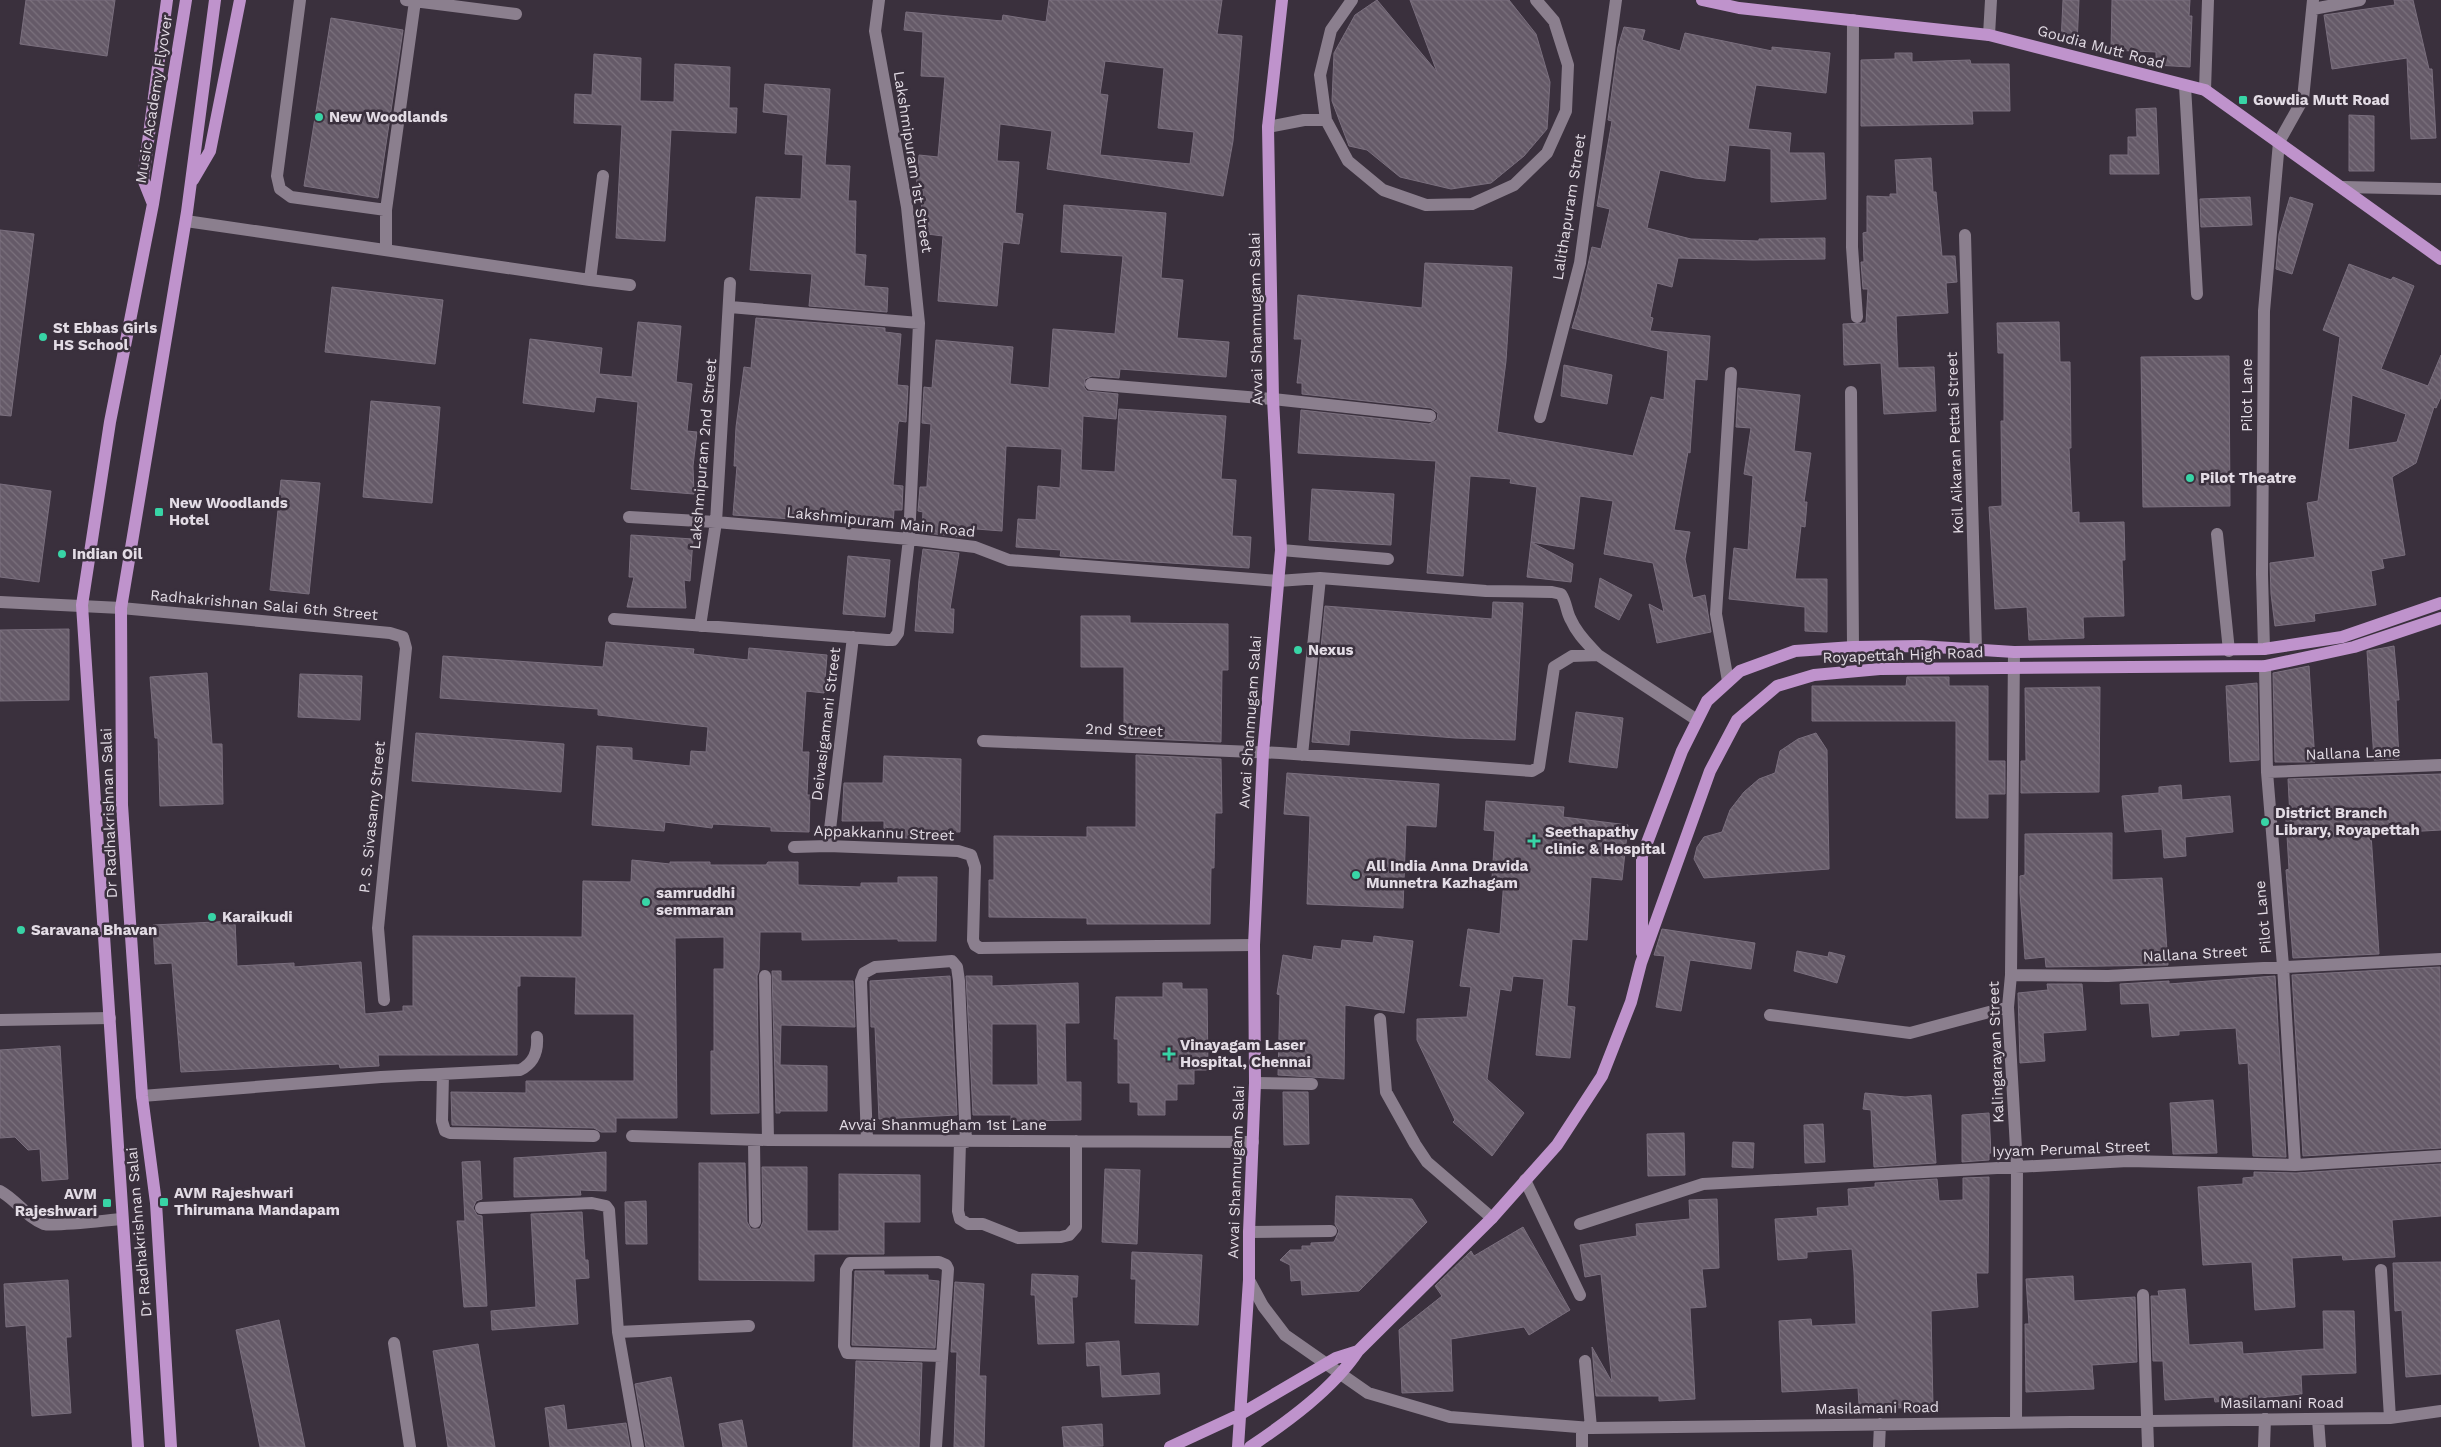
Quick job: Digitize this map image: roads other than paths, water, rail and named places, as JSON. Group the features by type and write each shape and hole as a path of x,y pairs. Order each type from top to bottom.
{"main road":[{"path":"153,204 142,179 167,0"},
{"name":"Music Academy Flyover","path":"153,204 186,0"},
{"path":"191,182 215,0"},
{"path":"191,182 210,151 240,0"},
{"name":"Avvai Shanmugam Salai","path":"1238,1447 1249,1280 1248,1232 1256,1083 1254,945 1263,753 1281,550 1273,399 1268,127 1282,0"},
{"name":"Goudia Mutt Road","path":"1702,0 1739,8 1989,35 2204,90 2441,259"},
{"name":"Dr Radhakrishnan Salai","path":"171,1447 156,1203 142,1096 122,805 121,608 191,182"},
{"name":"Dr Radhakrishnan Salai","path":"138,1447 82,605 110,422 153,204"},
{"name":"Royapettah High Road","path":"1642,963 1642,856 1682,751 1706,701 1740,672 1795,650 1853,647 1920,646 2014,652 2229,651 2264,643 2342,637 2441,603"},
{"name":"Royapettah High Road","path":"1642,963 1710,771 1737,720 1777,686 1814,675 1880,670 2265,666 2354,647 2441,618"},
{"path":"1250,1447 1281,1426 1341,1373 1358,1351 1492,1218 1557,1145 1602,1076 1631,1002 1642,963"},
{"path":"1170,1447 1239,1415 1336,1358 1358,1351"}],"street":[{"path":"300,0 276,176 280,189 291,197 386,210"},
{"name":"Lakshmipuram 1st Street","path":"853,637 893,640 898,633 909,539 919,323 907,207 875,31 879,0"},
{"path":"1352,0 1331,30 1320,74 1326,120 1348,160 1383,190 1426,205 1472,204 1514,186 1546,153 1566,111 1568,65 1554,21 1536,0"},
{"name":"Lalithapuram Street","path":"1540,417 1580,263 1616,0"},
{"path":"1989,35 1991,0"},
{"path":"2204,90 2208,0"},
{"path":"2279,142 2303,99 2313,4 2360,0"},
{"path":"386,250 386,210 411,1 516,14"},
{"path":"1853,20 1852,247 1857,317"},
{"path":"2186,86 2197,294"},
{"path":"1268,127 1304,120 1326,120"},
{"name":"Pilot Lane","path":"2264,643 2264,311 2279,142"},
{"path":"590,280 603,176"},
{"path":"2342,187 2441,189"},
{"path":"186,221 630,285"},
{"name":"Koil Aikaran Pettai Street","path":"1965,235 1976,650"},
{"name":"Lakshmipuram 2nd Street","path":"700,626 716,522 730,283"},
{"path":"730,307 919,323"},
{"path":"1728,681 1716,614 1730,373"},
{"path":"1091,384 1273,399 1430,416"},
{"path":"1851,392 1853,647"},
{"name":"Lakshmipuram Main Road","path":"629,517 716,522 909,539 975,547 1009,560 1278,581 1320,578 1486,591 1552,592 1561,594 1566,601 1569,618 1574,627 1598,655"},
{"path":"2217,534 2229,651"},
{"path":"1281,550 1388,559"},
{"path":"1302,755 1320,578"},
{"name":"Radhakrishnan Salai 6th Street","path":"0,602 121,608 390,633 403,637"},
{"path":"614,619 853,637"},
{"name":"P. S. Sivasamy Street","path":"384,1000 378,928 406,648 403,637"},
{"name":"Deivasigamani Street","path":"828,846 853,637"},
{"name":"Kalingarayan Street","path":"2014,652 2008,1007 2016,1166 2016,1422"},
{"path":"1598,655 1697,720"},
{"name":"2nd Street","path":"983,741 1302,755 1532,771 1539,767 1554,668 1572,656 1598,655"},
{"name":"Pilot Lane","path":"2265,666 2267,772 2283,966 2295,1165"},
{"name":"Nallana Lane","path":"2267,772 2441,765"},
{"name":"Appakkannu Street","path":"794,847 828,846 958,851 972,855 975,867 973,940 975,945 986,948 1254,945"},
{"name":"Nallana Street","path":"2010,975 2108,976 2441,959"},
{"path":"867,1140 861,981 864,973 875,967 952,961 957,967 959,981 963,1142 958,1211 960,1219 968,1224 983,1224 1018,1238 1061,1237 1069,1235 1076,1227 1076,1141"},
{"path":"765,976 768,1140"},
{"path":"1770,1015 1910,1033 2008,1007"},
{"path":"0,1020 110,1018"},
{"path":"1380,1019 1386,1092 1410,1135 1427,1162 1492,1218"},
{"path":"142,1096 520,1070 528,1066 533,1059 538,1049 537,1038"},
{"path":"443,1074 442,1120 445,1131 450,1133 594,1136"},
{"path":"1256,1083 1312,1084"},
{"name":"Avvai Shanmugham 1st Lane","path":"632,1136 754,1140 1253,1142"},
{"path":"754,1140 755,1222"},
{"name":"Iyyam Perumal Street","path":"1580,1224 1703,1184 2016,1166 2128,1162 2295,1165 2441,1156"},
{"path":"1525,1180 1580,1295"},
{"path":"0,1191 13,1198 30,1216 45,1225 122,1219"},
{"path":"481,1208 592,1203 606,1206 610,1216 618,1332 638,1447"},
{"path":"1248,1232 1331,1231"},
{"path":"936,1447 942,1356 946,1265 939,1262 850,1263 846,1270 844,1346 847,1353 942,1356"},
{"path":"2381,1270 2390,1418"},
{"name":"Masilamani Road","path":"1249,1280 1263,1306 1285,1335 1368,1393 1450,1417 1586,1428 2390,1418 2441,1411"},
{"path":"2144,1295 2148,1447"},
{"path":"618,1332 749,1326"},
{"path":"394,1343 410,1447"},
{"path":"1582,1447 1586,1428 1586,1361"},
{"path":"2264,1447 2265,1419"},
{"path":"2318,1419 2320,1447"},
{"path":"1880,1424 1880,1447"}],"place":[{"name":"Gowdia Mutt Road","path":"2243,100"},
{"name":"New Woodlands","path":"319,117"},
{"name":"St Ebbas Girls HS School","path":"43,337"},
{"name":"Pilot Theatre","path":"2190,478"},
{"name":"New Woodlands Hotel","path":"159,512"},
{"name":"Indian Oil","path":"62,554"},
{"name":"Nexus","path":"1298,650"},
{"name":"District Branch Library, Royapettah","path":"2265,822"},
{"name":"Seethapathy clinic & Hospital","path":"1534,841"},
{"name":"All India Anna Dravida Munnetra Kazhagam","path":"1356,875"},
{"name":"samruddhi semmaran","path":"646,902"},
{"name":"Karaikudi","path":"212,917"},
{"name":"Saravana Bhavan","path":"21,930"},
{"name":"Vinayagam Laser Hospital, Chennai","path":"1169,1054"},
{"name":"AVM Rajeshwari Thirumana Mandapam","path":"164,1202"},
{"name":"AVM Rajeshwari","path":"107,1203"}]}
